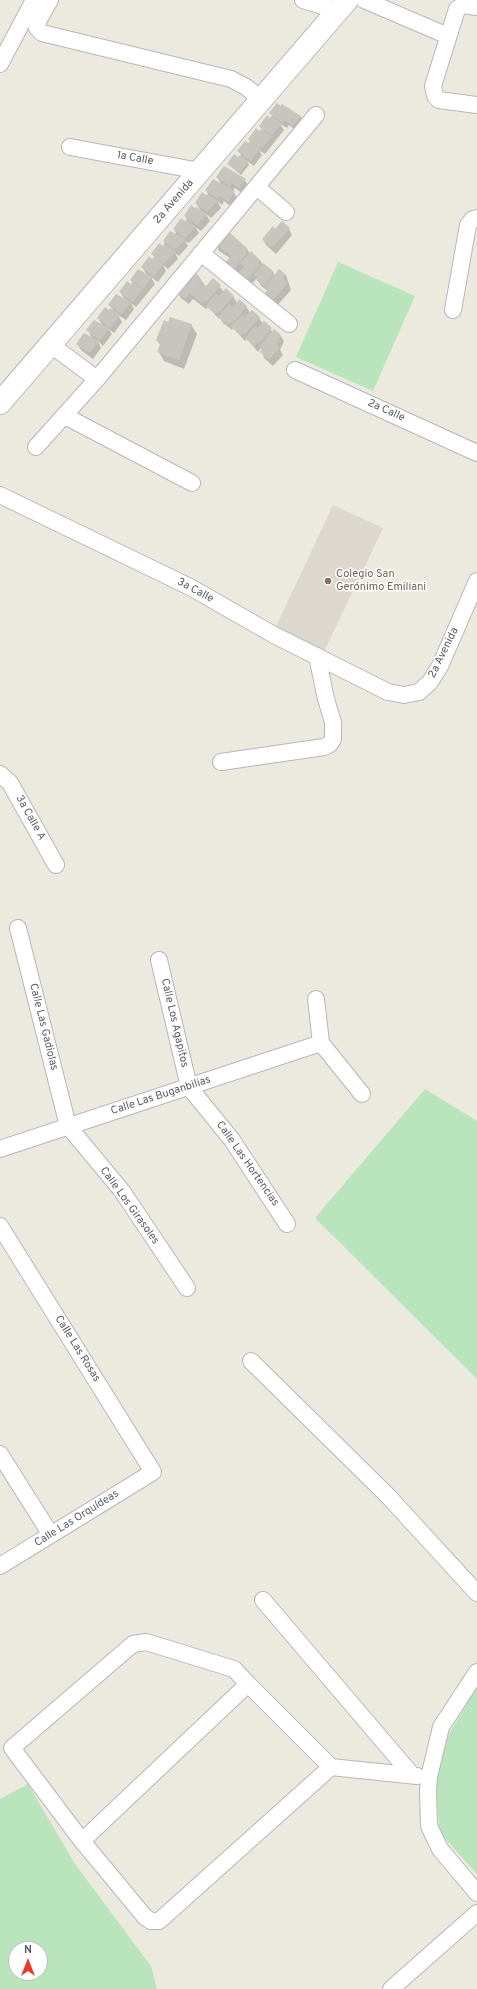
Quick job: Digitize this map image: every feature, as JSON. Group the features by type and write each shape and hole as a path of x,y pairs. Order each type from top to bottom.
{"street":[{"path":"0,64 34,0"},
{"path":"50,0 38,21 37,28 42,33 231,79 246,86 262,100"},
{"path":"303,0 343,5"},
{"path":"364,0 448,36"},
{"name":"2a Avenida","path":"0,403 343,5"},
{"path":"477,7 463,5 457,9 433,86 435,96 439,100 477,105"},
{"path":"36,447 97,379 316,115"},
{"name":"1a Calle","path":"70,148 200,171"},
{"path":"257,187 286,212"},
{"path":"453,310 468,225 473,219 477,218"},
{"path":"201,253 288,324"},
{"path":"51,345 97,379"},
{"name":"2a Calle","path":"295,370 477,453"},
{"path":"65,416 192,484"},
{"name":"3a Calle","path":"0,495 190,587 274,635 388,692"},
{"name":"2a Avenida","path":"388,692 404,695 419,692 430,682 440,666 477,581"},
{"path":"221,762 324,747 330,744 333,739 333,722 317,656"},
{"name":"3a Calle A","path":"0,774 10,782 56,865"},
{"name":"Calle Las Gadiolas","path":"18,928 68,1126"},
{"name":"Calle Los Agapitos","path":"159,960 189,1087"},
{"path":"316,999 321,1044 362,1094"},
{"name":"Calle Las Buganbilias","path":"0,1149 321,1044"},
{"name":"Calle Las Hortencias","path":"189,1087 232,1140 287,1224"},
{"name":"Calle Los Girasoles","path":"68,1126 122,1191 187,1288"},
{"name":"Calle Las Rosas","path":"0,1226 153,1472"},
{"path":"251,1361 388,1496 477,1593"},
{"path":"0,1454 51,1535"},
{"name":"Calle Las Orquídeas","path":"0,1566 153,1472"},
{"path":"263,1600 412,1775"},
{"path":"331,1767 159,1921 151,1921 145,1917 82,1841 12,1748 133,1644 146,1642 234,1669 331,1767 429,1777"},
{"path":"477,1672 442,1727 429,1777 428,1791 429,1826 440,1849 477,1893"},
{"path":"82,1841 248,1684"},
{"path":"391,1989 477,1913"}],"shaded area":[{"name":"Colegio San Gerónimo Emiliani","path":"333,505 383,528 322,656 273,633"}],"green space":[{"path":"338,262 415,296 373,391 296,357"},
{"path":"425,1089 477,1121 477,1379 315,1218"},
{"path":"477,1687 477,1874 440,1833 434,1773 449,1734"},
{"path":"28,1784 75,1864 151,1966 157,1989 0,1989 0,1799"}],"building":[{"path":"277,103 281,106 282,104 301,116 293,126 285,120 283,123 269,113"},
{"path":"267,115 281,123 272,136 259,126"},
{"path":"256,128 259,131 261,129 272,137 261,148 248,139"},
{"path":"245,141 249,143 250,141 260,148 251,161 237,151"},
{"path":"234,154 238,157 240,155 248,161 240,173 227,164"},
{"path":"224,166 246,179 239,188 232,183 229,186 216,177"},
{"path":"213,179 235,191 228,202 220,196 218,199 205,190"},
{"path":"202,192 218,201 207,212 195,203"},
{"path":"191,205 207,214 197,225 184,216"},
{"path":"181,218 185,221 187,220 196,227 185,238 173,229"},
{"path":"282,221 290,228 272,248 262,239 273,226 275,229"},
{"path":"170,231 186,239 175,250 163,241"},
{"path":"229,232 248,249 245,252 247,253 233,270 225,263 231,256 215,244"},
{"path":"159,243 163,246 164,244 176,252 164,264 151,254"},
{"path":"251,251 260,260 258,262 260,265 246,280 238,273 244,267 240,263"},
{"path":"149,256 152,259 154,257 163,264 154,277 141,267"},
{"path":"263,263 273,271 271,274 273,275 264,286 256,280 258,278 254,275"},
{"path":"138,269 152,277 143,289 130,280"},
{"path":"279,269 286,275 283,279 288,283 271,302 263,296 268,289 265,287"},
{"path":"193,271 200,277 199,278 202,282 197,289 203,283 206,286 213,278 221,285 206,302 205,300 202,303 190,293 185,299 176,291"},
{"path":"127,281 131,284 132,282 142,289 133,302 119,292"},
{"path":"226,288 234,296 220,312 218,311 215,314 206,306 216,293 219,296"},
{"path":"116,294 131,302 122,314 108,305"},
{"path":"239,299 247,306 232,324 230,322 228,324 218,317 229,304 233,307"},
{"path":"105,307 109,310 110,308 120,315 110,328 97,318"},
{"path":"252,310 260,317 245,334 243,333 241,335 231,327 242,315 245,318"},
{"path":"170,317 192,324 179,360 157,352 161,342 156,340 164,320 168,322"},
{"path":"94,320 109,328 100,340 86,330"},
{"path":"264,321 272,328 258,344 257,343 254,346 245,338 255,326 258,328"},
{"path":"274,329 281,335 278,338 280,340 276,344 280,348 269,360 260,352 262,349 259,347"},
{"path":"84,333 99,341 90,353 76,344"}],"place":[{"name":"Colegio San Gerónimo Emiliani","path":"328,581"}]}
